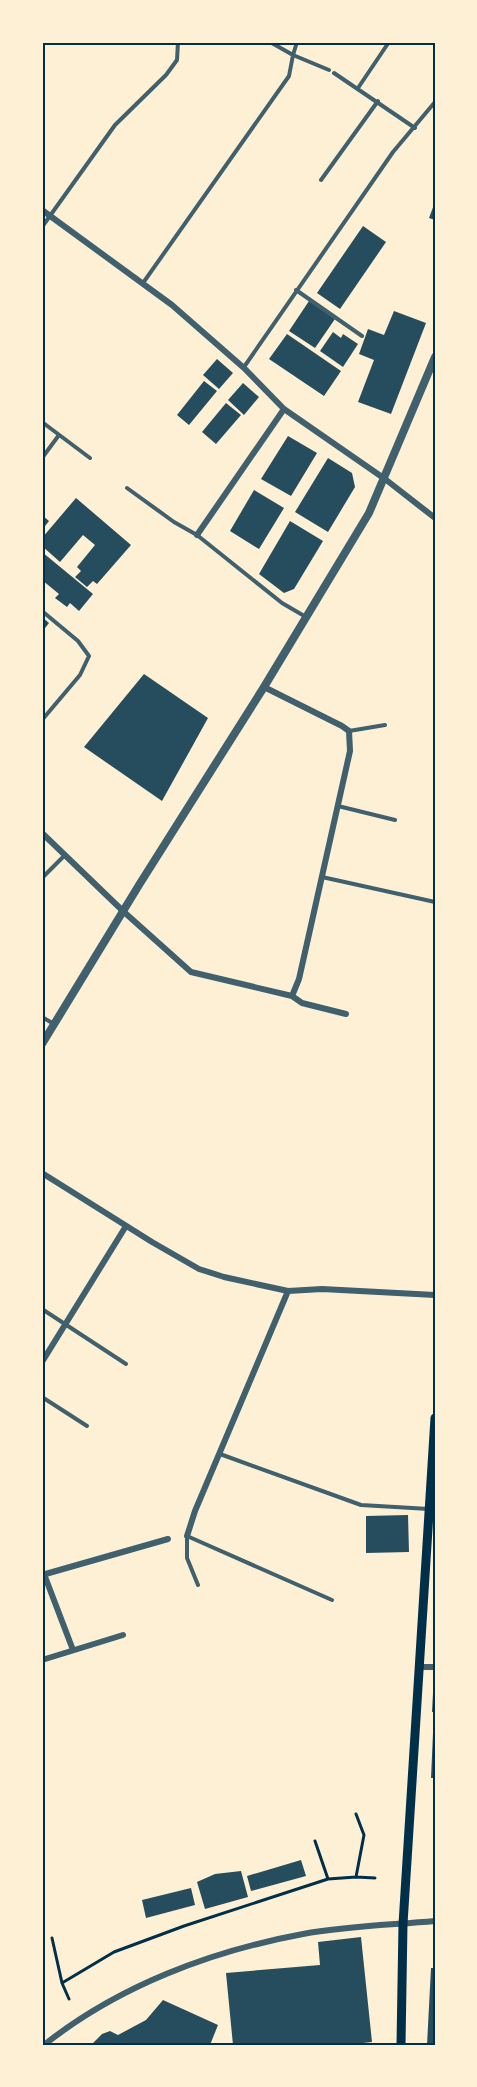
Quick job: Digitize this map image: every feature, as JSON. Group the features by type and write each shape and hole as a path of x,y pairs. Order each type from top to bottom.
{"main road":[{"path":"401,2045 403,1924 435,1418"}],"street":[{"path":"42,210 172,305 244,368 284,409 385,479 435,518"},
{"path":"42,1044 264,687 369,513 435,357"},
{"path":"197,535 284,409"},
{"path":"264,687 349,731 350,751 299,979 292,996"},
{"path":"42,833 124,912 192,972 292,996 302,1003 346,1014"},
{"path":"42,1173 199,1269 224,1277 288,1291 322,1289 435,1295"},
{"path":"42,1362 126,1226"},
{"path":"187,1536 195,1511 288,1291"},
{"path":"73,1650 43,1574 168,1539"},
{"path":"42,1660 123,1635"},
{"path":"421,1667 435,1667"},
{"path":"42,2037 45,2045 64,2029 109,2002 205,1959 245,1947 331,1930 435,1921"}],"lane":[{"path":"42,227 115,125 166,75 177,60 178,42"},
{"path":"270,42 332,72 415,128"},
{"path":"143,283 289,76 297,42"},
{"path":"358,88 389,42"},
{"path":"321,180 378,101"},
{"path":"244,368 393,152 435,102"},
{"path":"296,290 362,336"},
{"path":"42,422 90,458"},
{"path":"42,458 59,435"},
{"path":"127,488 174,522 197,535 282,603 306,617"},
{"path":"42,611 78,641 89,656 80,675 42,720"},
{"path":"349,731 385,725"},
{"path":"337,806 395,820"},
{"path":"42,878 66,854"},
{"path":"322,877 435,902"},
{"path":"42,1017 54,1025"},
{"path":"42,1309 126,1364"},
{"path":"42,1397 87,1426"},
{"path":"220,1454 361,1505 430,1509"},
{"path":"198,1585 187,1558 187,1536 332,1600"}],"path":[{"path":"356,1814 364,1835 356,1877"},
{"path":"315,1841 328,1880"},
{"path":"62,1983 114,1952 184,1926 328,1880 356,1877 375,1878"},
{"path":"52,1938 62,1983 69,1999"}],"building":[{"path":"435,202 435,220 429,218"},
{"path":"363,226 386,242 340,309 317,293"},
{"path":"309,301 335,319 315,348 289,331"},
{"path":"394,311 426,323 391,414 358,402 374,360 359,354 368,329 384,335"},
{"path":"333,332 341,338 343,334 358,344 343,367 320,351"},
{"path":"287,334 341,371 324,396 269,359"},
{"path":"217,359 233,373 219,389 203,375"},
{"path":"204,381 217,391 189,425 177,415"},
{"path":"243,383 259,397 244,415 228,400"},
{"path":"226,403 241,415 216,444 202,432"},
{"path":"288,436 317,453 291,496 261,479"},
{"path":"328,458 352,473 355,487 328,532 295,512"},
{"path":"254,490 284,508 259,549 230,531"},
{"path":"76,498 131,545 97,584 93,581 87,587 75,577 81,571 77,567 95,545 83,535 60,562 42,546 42,538"},
{"path":"42,515 49,521 42,530"},
{"path":"290,521 323,541 294,589 284,593 259,574"},
{"path":"42,552 93,594 79,611 70,603 67,607 55,598 59,594 42,580"},
{"path":"42,617 49,623 42,632"},
{"path":"144,674 208,718 162,801 84,747"},
{"path":"408,1515 409,1552 366,1553 366,1516"},
{"path":"433,1693 435,1693 435,1712 432,1712"},
{"path":"433,1733 435,1733 435,1778 431,1778"},
{"path":"301,1860 306,1876 251,1891 247,1876"},
{"path":"241,1871 248,1897 205,1909 197,1882 215,1874"},
{"path":"191,1888 195,1905 146,1918 142,1900"},
{"path":"361,1937 372,2042 345,2045 233,2045 226,1973 320,1965 318,1942"},
{"path":"431,1968 435,1968 435,2045 427,2045"},
{"path":"163,2000 218,2025 210,2045 91,2045 102,2034 110,2031 118,2035 146,2020"}]}
